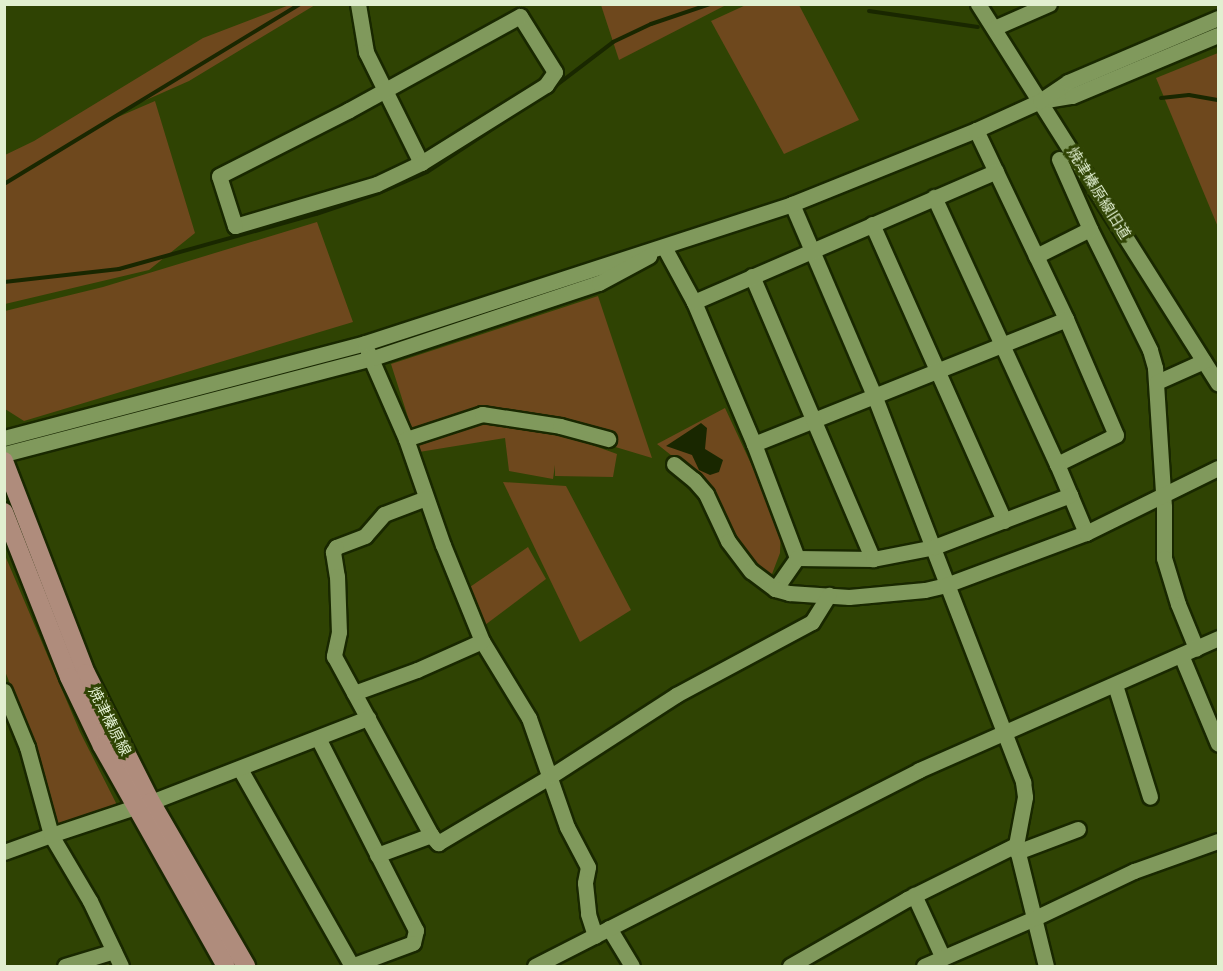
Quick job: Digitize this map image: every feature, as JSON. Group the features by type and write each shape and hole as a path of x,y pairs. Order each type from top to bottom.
{"main road":[{"name":"焼津榛原線","path":"4,461 86,673 143,805 226,966"},
{"name":"焼津榛原線","path":"4,512 69,677 143,805 246,966"}],"street":[{"path":"358,4 366,52 421,163"},
{"name":"焼津榛原線旧道","path":"978,4 1218,383"},
{"path":"994,28 1049,4"},
{"path":"520,16 555,72 546,85 421,163 376,184 235,226 219,176 385,90 520,16"},
{"path":"4,438 365,343 792,204 976,130 1040,101 1068,82 1218,18"},
{"path":"1040,101 1072,96 1218,35"},
{"path":"976,130 1066,319 1116,435 1057,464"},
{"path":"1059,159 1149,350 1156,382 1164,558 1178,604 1196,648"},
{"path":"694,302 811,249 996,171"},
{"path":"934,197 1057,464 1086,533"},
{"path":"792,204 874,395 1023,782 1025,797 1016,849 1046,966"},
{"path":"872,224 1004,521"},
{"path":"1036,256 1090,229"},
{"path":"664,247 694,302 754,444 797,558"},
{"path":"4,454 370,359 599,283 664,247"},
{"path":"752,276 873,559"},
{"path":"754,444 1066,319"},
{"path":"365,343 406,439 426,498 482,641 529,718 567,827 588,867 586,894 588,914 632,966"},
{"path":"1156,382 1204,361"},
{"path":"406,439 482,414 560,426 608,439"},
{"path":"674,465 694,480 706,494 728,541 751,571 775,589 789,593 829,596 874,596 946,585 1086,533 1218,468"},
{"path":"797,558 873,559 934,547 1070,495"},
{"path":"426,498 384,514 365,536 336,547 333,552 337,576 339,632 334,656 431,835 438,843 551,776 676,695 812,622 829,596"},
{"path":"775,589 797,558"},
{"path":"535,966 858,800 1218,638"},
{"path":"354,693 417,670 482,641"},
{"path":"1181,655 1218,744"},
{"path":"1115,685 1150,797"},
{"path":"4,691 27,747 51,835 90,901 121,966"},
{"path":"4,852 143,805 368,718"},
{"path":"240,769 351,966 412,943 416,930 318,738"},
{"path":"790,966 914,895 1016,849 1078,829"},
{"path":"377,855 431,835"},
{"path":"924,966 1035,918 1134,871 1218,841"},
{"path":"914,895 943,958"},
{"path":"65,966 114,951"}],"shaded area":[{"path":"292,4 315,5 189,81 128,108 97,126 155,101 195,233 149,270 5,304 5,155 34,141 203,38"},
{"path":"601,4 726,5 619,60"},
{"path":"748,4 799,5 859,120 784,154 711,21"},
{"path":"1218,53 1218,227 1156,78"},
{"path":"317,222 353,322 24,421 5,409 5,311 103,287"},
{"path":"598,296 652,458 559,430 559,433 617,454 613,477 555,476 555,465 553,479 509,471 505,438 419,452 391,364"},
{"path":"725,408 781,528 780,553 772,574 755,569 735,540 720,505 696,475 657,444"},
{"path":"701,423 707,428 705,449 723,460 719,472 710,475 699,470 692,455 666,446"},
{"path":"503,482 566,486 631,610 580,642"},
{"path":"528,547 546,579 485,625 467,589"},
{"path":"4,553 80,732 116,803 114,810 60,826 54,823 36,752 5,671"}],"waterway":[{"path":"4,184 300,4"},
{"path":"549,91 613,42 651,24 710,4"},
{"path":"869,11 978,27"},
{"path":"1161,98 1189,95 1218,100"},
{"path":"4,282 119,269 316,214 379,193 427,172 533,102"}]}
